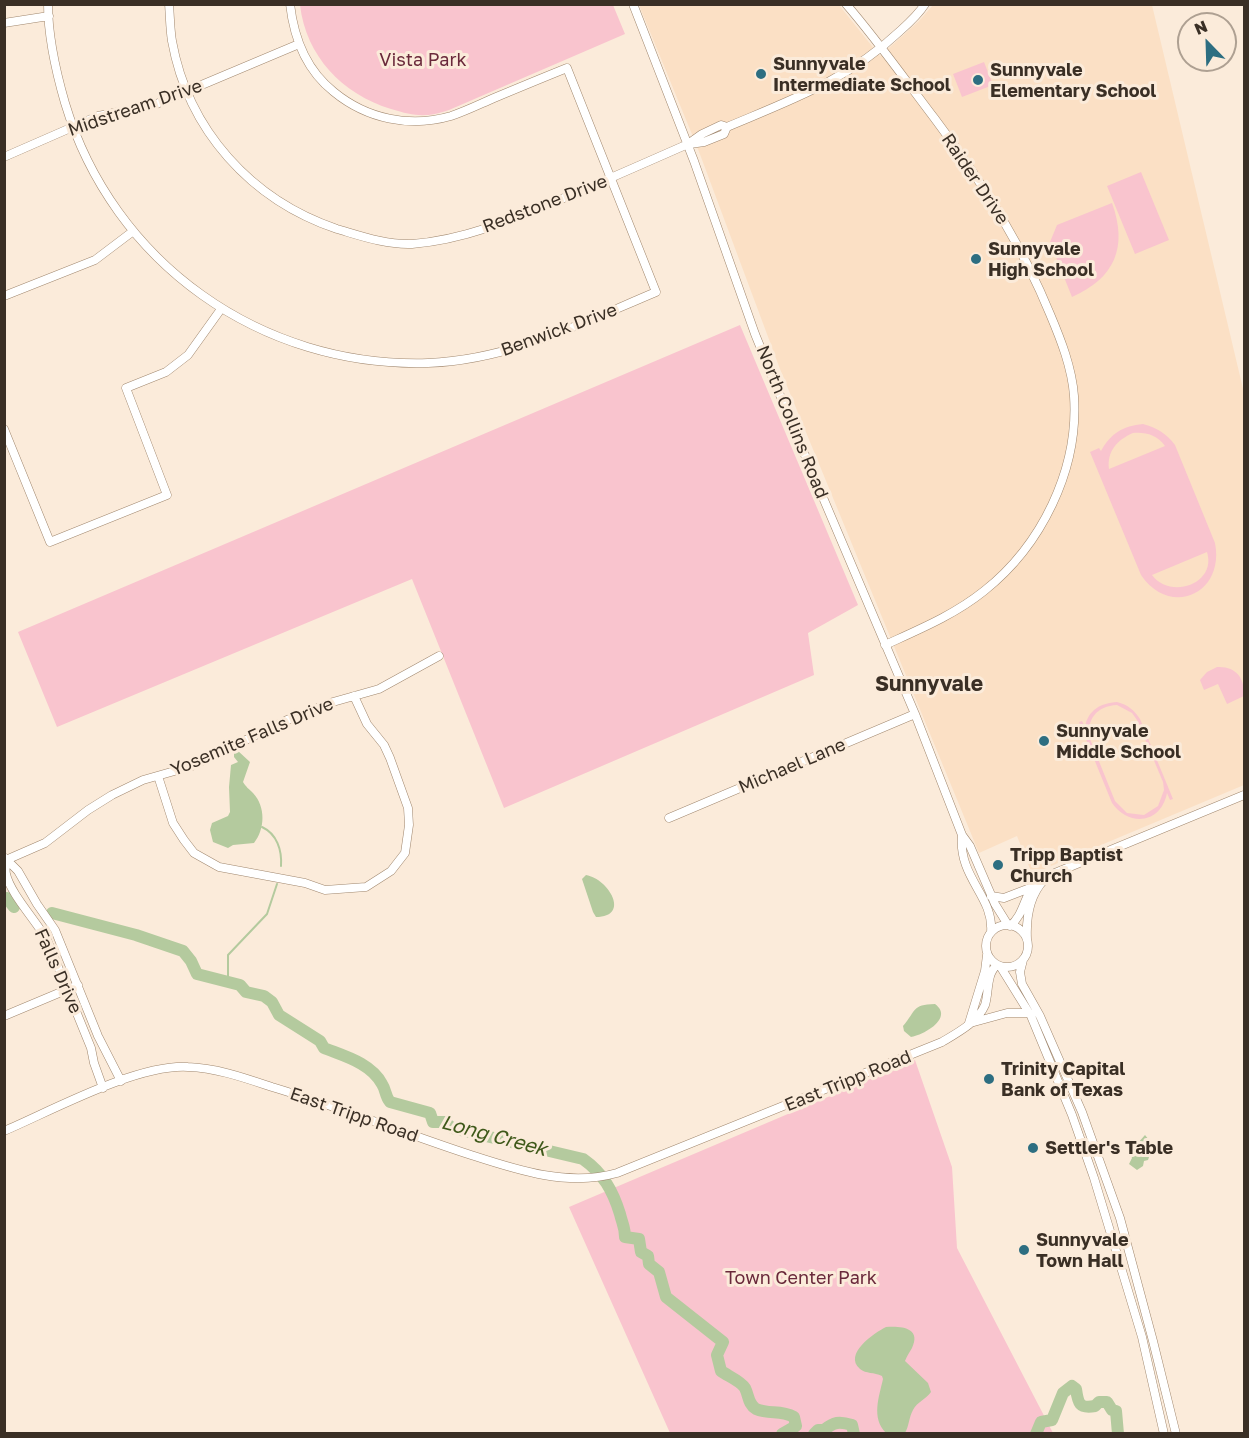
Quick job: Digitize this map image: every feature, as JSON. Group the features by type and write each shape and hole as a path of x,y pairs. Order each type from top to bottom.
{"street":[{"name":"Benwick Drive","path":"48,4 59,82 73,129 99,185 132,232 168,269 221,309 269,333 313,349 381,361 430,363 479,357 526,345 656,292 611,179"},
{"name":"Redstone Drive","path":"169,4 172,39 186,91 209,134 237,167 274,200 319,223 370,240 410,244 451,238 506,223 688,144 705,142 724,134 727,127 814,91 843,76 882,48"},
{"path":"290,4 292,24 298,44 317,75 341,98 365,112 394,120 414,122 452,116 567,68 611,179"},
{"name":"North Collins Road","path":"633,4 688,144 759,344 915,714 962,835 970,846 991,896 1009,926"},
{"name":"Raider Drive","path":"846,4 882,48 992,199 1044,299 1064,349 1074,396 1071,441 1065,470 1055,501 1025,550 985,590 963,606 941,620 885,645"},
{"path":"882,48 925,4"},
{"path":"4,23 49,16"},
{"name":"Midstream Drive","path":"4,157 73,129 98,116 154,105 298,44"},
{"path":"4,296 96,260 132,232"},
{"path":"4,429 50,542 168,495 126,388 166,372 188,355 221,309"},
{"name":"Yosemite Falls Drive","path":"5,858 45,843 88,810 143,780 192,766 287,720 333,702 379,688 439,657"},
{"path":"158,776 173,823 194,853 219,867 325,890 366,888 391,871 405,853 409,825 408,808 384,745 363,718 354,696"},
{"name":"Michael Lane","path":"669,818 915,714"},
{"path":"1009,926 1021,911 1030,888 1038,880 1245,795"},
{"name":"North Collins Road","path":"962,835 962,855 967,872 988,910 991,932"},
{"name":"Falls Drive","path":"5,858 18,871 55,930 98,1036 121,1081"},
{"name":"Falls Drive","path":"5,858 6,874 14,891 39,925 68,989 91,1048 103,1088"},
{"path":"1052,873 1040,884 1032,902 1027,922 1028,948 1020,972 1022,984 1037,1010 1064,1071 1120,1218 1176,1434"},
{"path":"991,896 1004,898 1030,888"},
{"path":"969,1023 985,971 986,943 991,932 1002,926 1009,926 1020,930 1027,941"},
{"path":"987,955 998,966 1029,1013 1079,1134 1142,1338 1164,1434"},
{"path":"998,966 1012,967 1023,960"},
{"name":"East Tripp Road","path":"4,1131 103,1088 149,1071 187,1066 219,1070 302,1095 403,1133 503,1166 560,1178 586,1179 612,1174 738,1126 942,1042 981,1012 985,1005 991,975 998,966"},
{"path":"4,1016 78,985"},
{"path":"969,1023 1007,1013 1029,1013"},
{"path":"1056,1074 1064,1071"},
{"path":"1079,1134 1088,1130"},
{"path":"1124,1275 1134,1272"},
{"path":"1161,1420 1172,1418"}],"shaded area":[{"name":"Sunnyvale High School","path":"639,5 839,5 880,56 919,21 933,5 1152,5 1244,393 1244,785 1032,874 1017,836 979,853 780,369 698,149"},
{"path":"237,750 250,762 243,782 260,805 262,825 254,843 233,845 228,848 213,842 210,830 212,823 228,816 230,812 231,765 238,762 234,757 234,751"},
{"path":"586,875 602,883 613,898 612,911 607,915 596,917 593,912 582,879"},
{"path":"935,1004 940,1009 941,1015 935,1025 911,1037 904,1031 903,1026 915,1009"},
{"path":"1145,1135 1149,1140 1146,1155 1149,1157 1137,1170 1129,1164 1132,1158 1130,1152"},
{"path":"886,1327 903,1328 912,1332 914,1341 905,1361 928,1383 931,1392 915,1407 905,1433 886,1433 881,1427 877,1407 882,1376 862,1371 856,1363 855,1357 862,1345"}],"green space":[{"name":"Vista Park","path":"300,5 613,5 625,34 449,110 413,115 373,102 342,83 329,70 310,41"},
{"path":"984,62 993,85 962,97 953,74"},
{"path":"1141,172 1169,240 1135,254 1107,186"},
{"path":"1112,203 1119,234 1114,259 1108,271 1099,280 1072,297 1050,242 1057,225"},
{"path":"740,325 858,605 808,633 814,675 504,808 412,579 57,727 18,632"},
{"path":"1143,424 1157,429 1175,445 1215,543 1216,561 1212,576 1204,587 1193,594 1180,597 1166,595 1153,588 1141,575 1090,452 1099,448 1101,451 1113,435","holes":["1133,433 1151,435 1165,446 1109,469 1111,452 1114,447","1207,552 1208,563 1205,573 1190,585 1170,586 1160,583 1152,575"]},
{"path":"1217,667 1224,667 1238,674 1243,684 1244,696 1227,704 1218,684 1204,690 1200,680 1207,672"},
{"path":"1117,702 1127,706 1140,719 1173,799 1170,800 1167,793 1158,811 1144,819 1127,816 1112,803 1079,722 1082,721 1085,727 1089,716 1096,708","holes":["1117,705 1132,713 1163,782 1164,790 1158,806 1144,815 1127,813 1115,801 1089,732 1094,715 1104,708"]},
{"name":"Town Center Park","path":"915,1060 952,1167 957,1248 1053,1433 670,1433 569,1207"}],"waterway":[{"path":"262,827 275,838 281,854 281,866"},
{"path":"228,982 228,955 267,914 277,884"},
{"name":"Long Creek","path":"4,898 7,898 14,907"},
{"name":"Long Creek","path":"52,913 136,935 183,951 197,974 240,985 246,992 264,996 272,1002 279,1015 320,1041 324,1048 364,1065 382,1084 390,1102 430,1113 433,1122 445,1122 452,1128 583,1159 606,1183 617,1206 625,1237 639,1239 641,1252 648,1256 649,1264 659,1272 666,1297 723,1342 717,1355 721,1371 743,1385 750,1402 756,1409 784,1413 794,1417 796,1426 782,1434"},
{"name":"Long Creek","path":"1036,1434 1041,1422 1052,1420 1063,1393 1072,1386 1076,1389 1082,1406 1090,1407 1099,1402 1107,1402 1112,1410 1116,1411 1118,1434"},
{"name":"Long Creek","path":"814,1434 818,1430 824,1430 840,1423 852,1425 854,1434"}],"place":[{"name":"Sunnyvale Intermediate School","path":"761,74"},
{"name":"Sunnyvale Elementary School","path":"978,80"},
{"name":"Sunnyvale High School","path":"976,259"},
{"name":"Sunnyvale Middle School","path":"1044,741"},
{"name":"Tripp Baptist Church","path":"998,865"},
{"name":"Trinity Capital Bank of Texas","path":"989,1079"},
{"name":"Settler's Table","path":"1033,1148"},
{"name":"Sunnyvale Town Hall","path":"1024,1250"}],"district":[{"name":"Sunnyvale","path":"929,684"}]}
